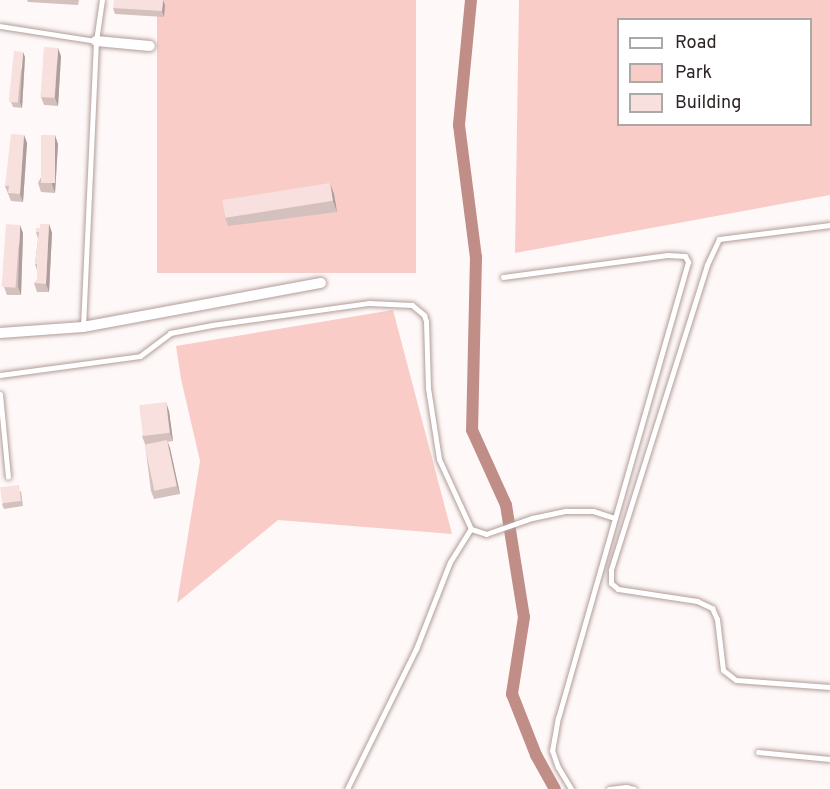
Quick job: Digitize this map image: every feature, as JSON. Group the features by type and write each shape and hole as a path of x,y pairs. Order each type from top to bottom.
{"street":[{"path":"96,40 150,46"},
{"path":"0,333 83,327 321,283"}],"lane":[{"path":"83,327 96,40 102,0"},
{"path":"0,26 96,40"},
{"path":"830,225 719,239 707,265 611,570 611,583 618,589 698,601 712,608 717,619 723,670 736,680 830,687"},
{"path":"503,277 668,255 687,258 688,266 553,739 554,758 571,789"},
{"path":"0,375 140,356 170,333 212,325 369,303 412,305 424,315 426,321 428,388 439,459 471,529 486,534 532,518 579,510 593,511 615,518"},
{"path":"0,394 8,477"},
{"path":"347,789 416,649 450,562 471,529"},
{"path":"758,752 830,759"},
{"path":"609,789 626,787 634,789"}],"green space":[{"path":"157,0 416,0 416,273 157,273"},
{"path":"519,0 830,0 830,195 515,253"},
{"path":"393,310 452,534 278,520 177,603 200,461 181,379 176,346"}],"building":[{"path":"114,0 163,0 162,11 113,8"},
{"path":"44,47 58,48 54,98 41,97"},
{"path":"14,51 23,52 18,103 9,102"},
{"path":"11,134 24,135 20,194 8,193 9,186 5,186"},
{"path":"41,135 55,135 55,183 41,183"},
{"path":"330,183 333,201 225,218 222,200"},
{"path":"6,224 20,225 16,288 2,287"},
{"path":"40,224 49,224 46,284 34,283 37,280 37,264 35,264 39,232 36,232 36,228 40,228"},
{"path":"166,402 170,433 143,436 139,405"},
{"path":"167,440 177,486 154,491 145,445"},
{"path":"19,485 21,501 2,503 0,487"}],"waterway":[{"path":"471,0 459,125 476,257 472,430 506,505 524,617 512,694 536,755 555,789"}]}
